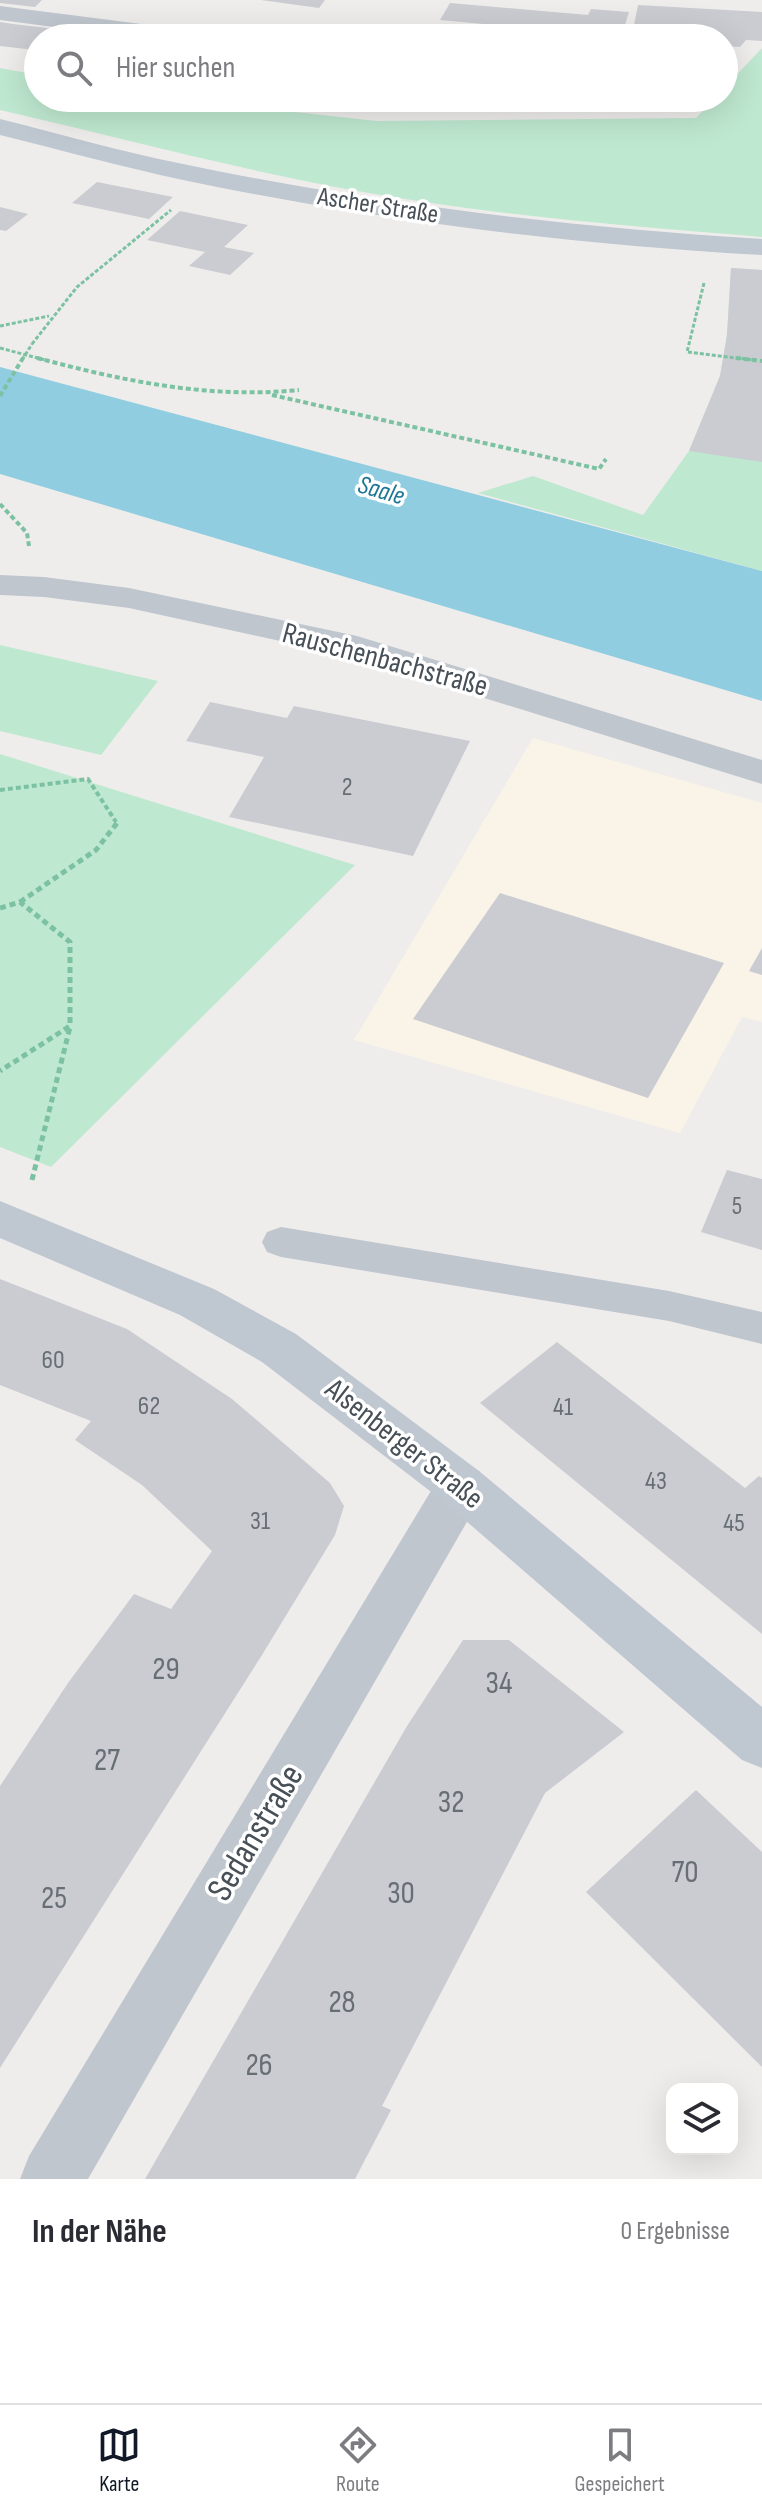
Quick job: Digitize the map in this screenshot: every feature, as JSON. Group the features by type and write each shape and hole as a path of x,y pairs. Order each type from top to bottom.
{"street":[{"path":"0,13 86,24"},
{"name":"Ascher Straße","path":"0,127 205,177 429,215 615,238 762,247"},
{"name":"Rauschenbachstraße","path":"0,585 129,598 357,647 762,772"},
{"name":"Alsenberger Straße","path":"10,1223 197,1302 279,1348 461,1486 762,1742"},
{"name":"Sedanstraße","path":"52,2179 461,1486"}],"lane":[{"path":"281,1242 669,1306 762,1328"}],"path":[{"path":"0,396 49,316 80,283 172,208"},
{"path":"710,244 709,264 687,352 762,361"},
{"path":"0,326 49,316"},
{"path":"0,348 124,380 219,393 272,395 599,469 606,459"},
{"path":"272,395 299,390"},
{"path":"0,790 88,779 117,823 96,850 20,902 0,908"},
{"path":"10,1223 70,1026 70,942 20,902"},
{"path":"0,1071 70,1026"}],"shaded area":[{"path":"533,738 762,803 762,1022 742,1017 680,1133 354,1040"}],"green space":[{"path":"762,48 762,237 538,217 405,199 252,170 0,110 0,68 24,72 24,112 294,112 377,121 696,118 702,112 738,112 738,73"},
{"path":"731,268 762,270 762,571 478,493 533,476 643,515 689,451 720,376 727,335"},
{"path":"0,645 158,681 101,755 0,731"},
{"path":"0,754 355,865 51,1167 0,1147"}],"water":[{"name":"Saale","path":"0,367 762,571 762,701 0,474"}],"building":[{"path":"0,0 42,0 35,7 0,3"},
{"path":"261,0 325,0 319,8"},
{"path":"450,3 588,15 591,9 629,12 625,24 483,24 440,20"},
{"path":"638,5 762,12 762,41 746,40 738,47 738,24 634,24"},
{"path":"0,22 24,25 24,49 0,46"},
{"path":"97,182 173,197 149,219 72,203"},
{"path":"0,207 28,214 6,231 0,230"},
{"path":"180,211 248,225 224,247 254,253 230,275 189,266 205,252 147,240"},
{"path":"731,268 762,270 762,462 689,451 720,376 727,335"},
{"path":"210,702 287,718 294,706 470,741 413,856 229,817 264,757 186,741"},
{"path":"500,893 724,963 648,1098 413,1019"},
{"path":"762,948 762,975 749,971"},
{"path":"727,1170 762,1179 762,1250 701,1232"},
{"path":"0,1279 127,1329 232,1399 330,1483 344,1506 335,1535 262,1655 0,2068 0,1786 68,1683 134,1594 171,1609 212,1551 142,1485 75,1440 91,1421 0,1385"},
{"path":"557,1342 745,1488 759,1476 762,1478 762,1634 480,1403"},
{"path":"463,1640 509,1640 624,1732 545,1793 382,2106 391,2110 355,2179 145,2179 407,1726"},
{"path":"696,1790 762,1852 762,2067 586,1892"}]}
